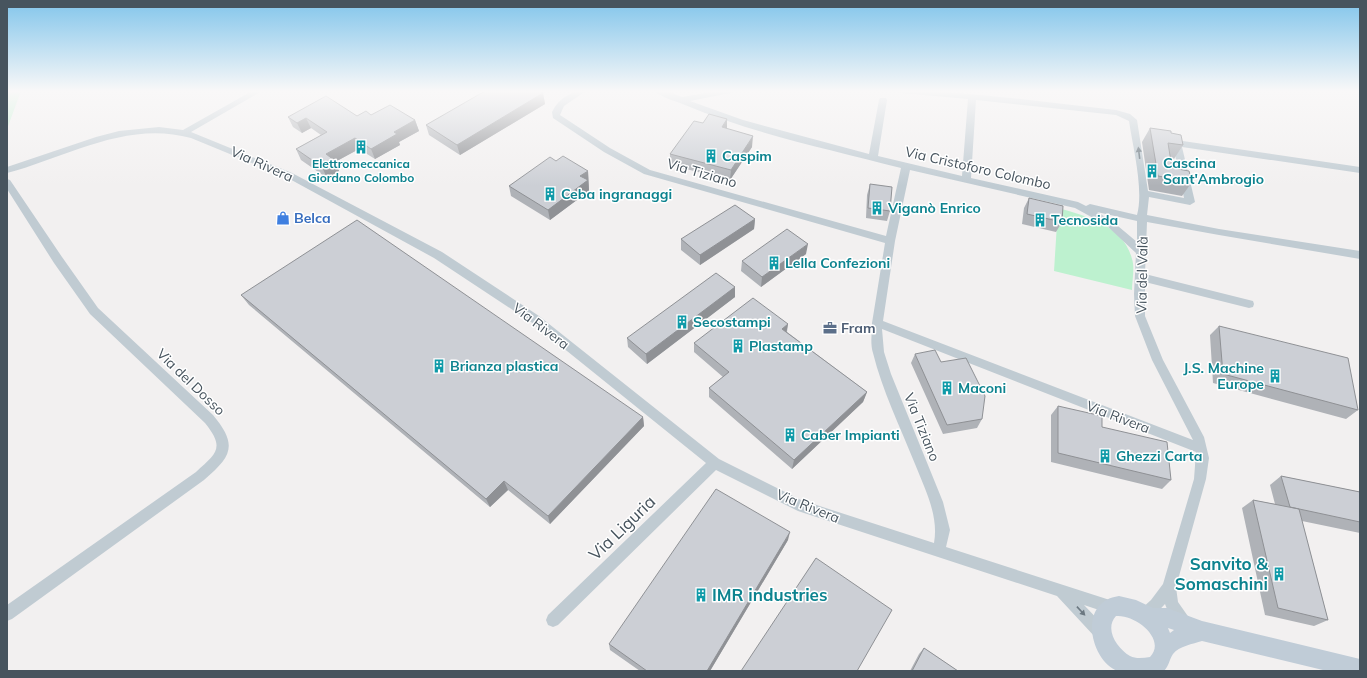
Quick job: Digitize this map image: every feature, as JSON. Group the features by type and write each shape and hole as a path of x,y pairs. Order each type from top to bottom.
{"street":[{"path":"184,133 202,123"},
{"name":"Via Tiziano","path":"566,123 600,146 641,170 661,177 890,241"},
{"name":"Via Cristoforo Colombo","path":"743,123 758,128 873,158 1078,205 1109,223 1141,251"},
{"path":"873,158 879,123"},
{"path":"966,179 970,123"},
{"name":"Via del Valà","path":"1133,123 1144,193 1144,207 1141,219 1143,223 1139,304 1143,326 1158,360 1198,437 1202,450 1203,458 1200,479 1169,587 1169,597 1173,608 1183,619 1198,629"},
{"name":"Via Rivera","path":"7,170 99,139 119,134 154,130 184,133 289,175 438,255 535,319 715,462 798,505 1111,607"},
{"path":"1136,137 1147,139"},
{"path":"1162,141 1360,170"},
{"path":"1144,193 1190,202 1178,144"},
{"name":"Via Tiziano","path":"906,166 890,241 877,323 877,344 881,362 937,502 943,530 939,551"},
{"name":"Via del Dosso","path":"7,182 58,260 94,311 209,419 223,436 224,444 217,459 200,476 7,614"},
{"path":"1078,205 1141,219 1149,218 1219,232 1360,255"},
{"path":"1140,277 1249,304"},
{"name":"Via Rivera","path":"877,323 1202,450"},
{"name":"Via Liguria","path":"553,620 715,462"},
{"name":"Via del Valà","path":"1147,616 1169,587"},
{"name":"Via Rivera","path":"1062,591 1100,632"},
{"path":"1147,616 1160,633 1164,648 1162,658 1157,664 1149,669 1131,666 1121,661 1115,662 1100,632 1102,617 1111,607 1128,606 1147,616 1167,618 1198,629 1360,669"},
{"path":"1164,648 1198,629"}],"green space":[{"path":"1058,208 1103,224 1113,230 1121,238 1128,248 1133,263 1132,290 1054,271"}],"building":[{"path":"313,123 410,123 394,132 397,134 371,149 355,138 326,154 334,160 322,167 296,149 327,132"},
{"path":"430,123 494,123 457,145 426,125"},
{"name":"Caspim","path":"693,123 725,123 722,127 753,136 731,170 670,154"},
{"path":"1150,128 1171,131 1171,133 1181,135 1183,145 1168,143 1172,168 1189,171 1192,182 1158,176"},
{"name":"Ceba ingranaggi","path":"563,156 588,171 580,176 588,180 548,210 509,186 550,157 556,161"},
{"path":"870,184 892,187 890,211 868,208"},
{"path":"1029,198 1063,206 1062,222 1027,214"},
{"path":"735,205 755,219 700,255 681,239"},
{"name":"Brianza plastica","path":"357,220 643,417 548,516 504,481 486,499 241,295"},
{"path":"787,229 808,244 762,277 742,261"},
{"name":"Secostampi","path":"716,273 735,287 646,354 627,338"},
{"name":"Caber Impianti","path":"753,298 788,324 782,329 867,392 794,460 709,388 729,372 694,343"},
{"name":"J.S. Machine Europe","path":"1219,326 1348,358 1358,410 1223,374"},
{"name":"Maconi","path":"935,350 941,362 966,358 985,396 982,419 947,425 915,354"},
{"name":"Ghezzi Carta","path":"1058,406 1102,416 1102,427 1167,442 1171,480 1058,453"},
{"path":"1281,476 1360,492 1360,522 1290,507"},
{"name":"IMR industries","path":"716,489 790,532 707,671 647,671 609,644"},
{"path":"1253,500 1299,509 1328,620 1278,608"},
{"name":"IMR industries","path":"816,558 892,610 857,671 741,671"},
{"path":"924,648 958,671 912,671"}],"place":[{"name":"Elettromeccanica Giordano Colombo","path":"361,147"},
{"name":"Caspim","path":"711,156"},
{"name":"Cascina Sant'Ambrogio","path":"1152,171"},
{"name":"Ceba ingranaggi","path":"550,194"},
{"name":"Viganò Enrico","path":"877,208"},
{"name":"Belca","path":"283,218"},
{"name":"Tecnosida","path":"1040,220"},
{"name":"Lella Confezioni","path":"774,263"},
{"name":"Secostampi","path":"682,322"},
{"name":"Fram","path":"830,328"},
{"name":"Plastamp","path":"738,346"},
{"name":"Brianza plastica","path":"439,366"},
{"name":"J.S. Machine Europe","path":"1275,376"},
{"name":"Maconi","path":"947,388"},
{"name":"Caber Impianti","path":"790,435"},
{"name":"Ghezzi Carta","path":"1105,456"},
{"name":"Sanvito & Somaschini","path":"1279,574"},
{"name":"IMR industries","path":"701,595"}]}
